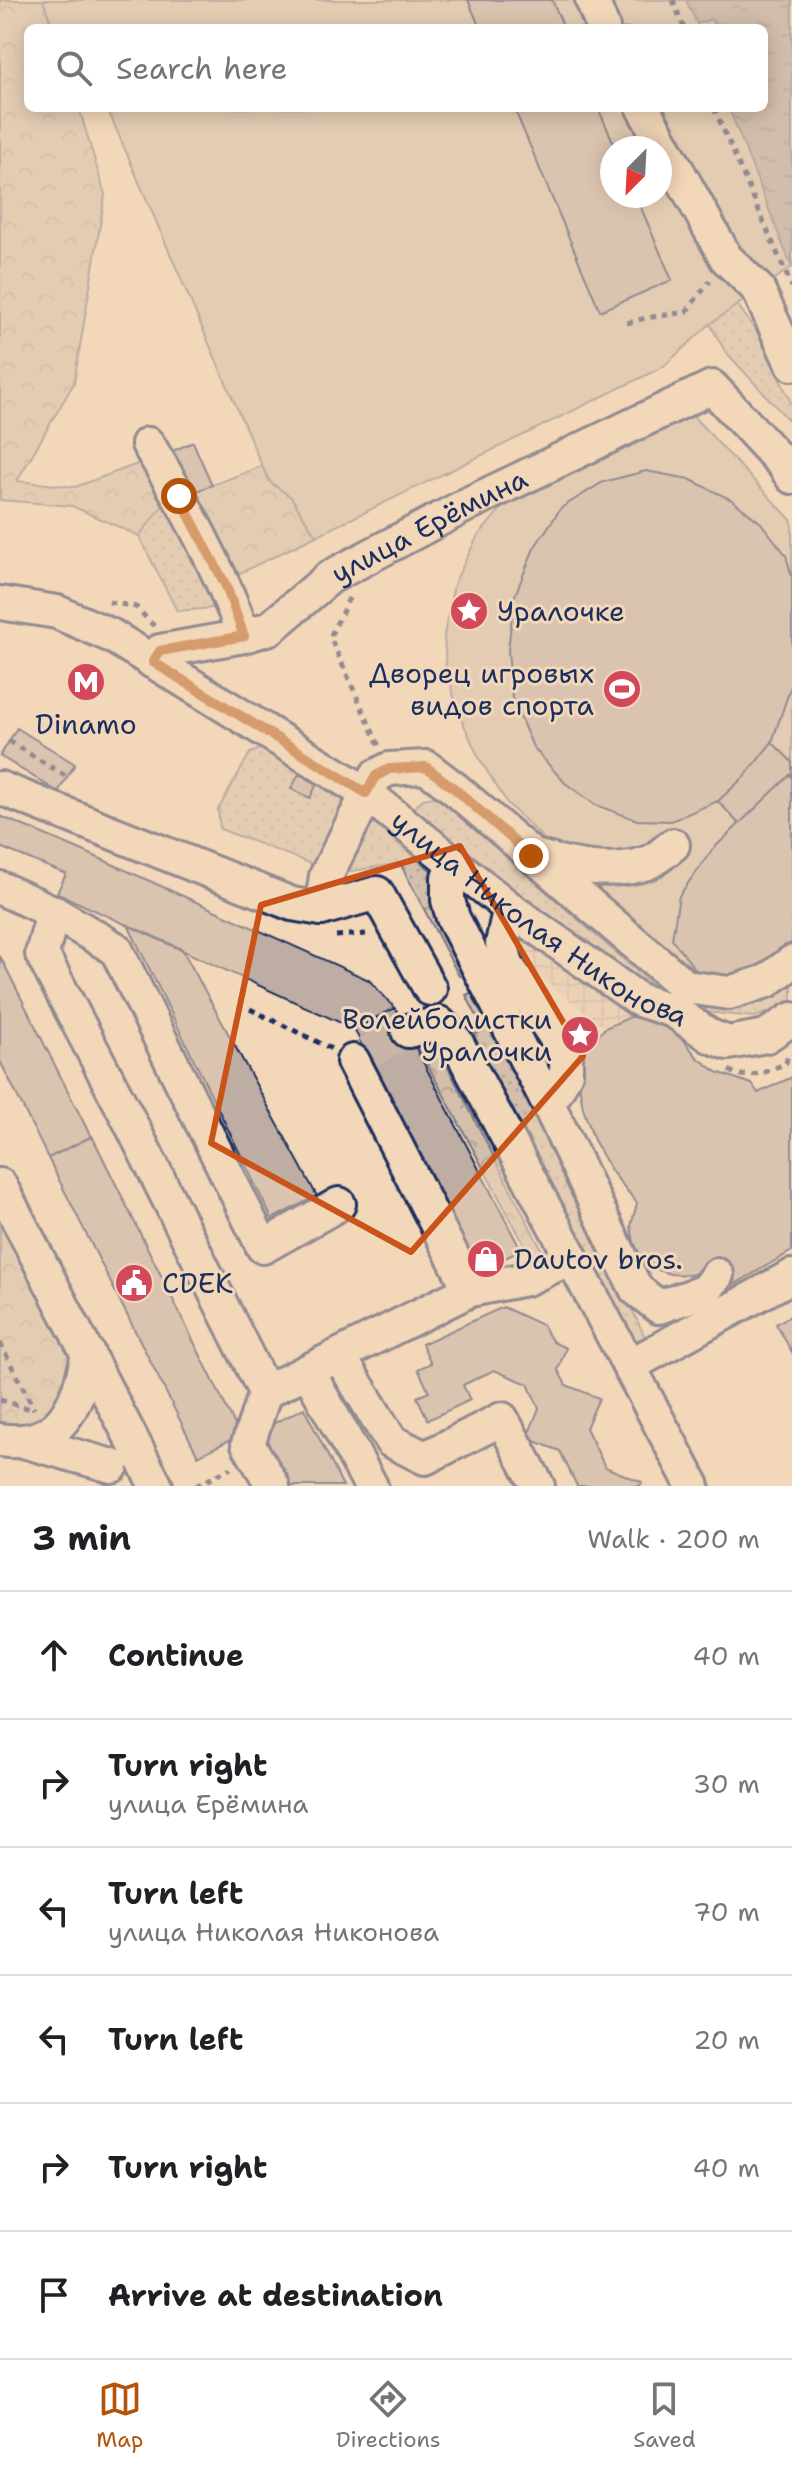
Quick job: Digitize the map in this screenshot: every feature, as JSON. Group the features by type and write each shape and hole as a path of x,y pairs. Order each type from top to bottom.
{"street":[{"path":"592,0 601,24"},
{"path":"645,112 726,258 758,289 792,364"},
{"name":"улица Ерёмина","path":"153,662 160,651 244,636 270,628 330,577 472,502 712,387 792,477"},
{"path":"148,444 226,586 244,636"},
{"name":"улица Николая Никонова","path":"0,603 57,612 112,636 366,793 513,911 639,1000 674,1011 710,1036 728,1043 766,1036 792,1019"},
{"path":"321,909 326,876 376,776 389,769 426,767 686,987 729,993 767,981 792,962"},
{"path":"0,788 292,904 321,909 377,893 430,989"},
{"path":"531,856 572,866 617,869 649,863 673,845"},
{"path":"458,868 448,877 448,900 453,918 545,1097 636,1289 659,1307 680,1339"},
{"path":"0,888 53,912 116,949 263,1247 339,1204"},
{"path":"513,911 507,920 502,944 507,965 566,1053 566,1073 556,1092 545,1097"},
{"path":"53,912 42,954 136,1133 265,1392 248,1444 273,1486"},
{"path":"408,1031 439,1023 456,1041 693,1486"},
{"path":"349,1052 470,1290"},
{"path":"0,1185 156,1486"},
{"path":"265,1392 470,1290 526,1279 571,1258"},
{"path":"659,1307 705,1291 717,1275"},
{"path":"629,1366 792,1276"},
{"path":"12,1440 46,1434 63,1422 77,1400 88,1353"},
{"path":"340,1357 391,1441 425,1458 502,1419 538,1486"},
{"path":"308,1371 371,1486"},
{"path":"12,1440 112,1466"}],"path":[{"path":"673,0 682,24"},
{"path":"716,112 792,287"},
{"path":"627,323 686,312 726,258"},
{"path":"352,593 330,637 389,769"},
{"path":"9,741 67,777"},
{"path":"250,1009 349,1052"},
{"path":"0,1343 35,1410 0,1400"},
{"path":"196,1486 255,1455"}],"highlighted area":[{"path":"460,846 583,1056 411,1252 211,1143 261,905"}],"shaded area":[{"path":"522,940 535,943 635,1015 605,1028 520,961 517,944"}],"green space":[{"path":"0,0 43,0 52,24 24,24 24,112 80,112 105,195 74,383 17,481 75,487 143,462 167,500 139,536 72,506 0,500"},
{"path":"43,0 686,0 697,24 52,24"},
{"path":"712,19 714,24 697,24"},
{"path":"109,112 731,112 792,267 710,324 663,367 316,536 291,497 270,482 262,466"},
{"path":"721,281 758,334 792,404 792,424 725,351 710,324"},
{"name":"Дворец игровых видов спорта","path":"690,413 792,521 792,942 761,969 698,973 589,882 508,804 480,760 458,712 446,667 444,635 454,584 477,537 505,504"},
{"path":"262,466 270,482 291,497 316,536 234,576 189,494"},
{"path":"167,500 211,584 213,608 177,611 139,536"},
{"path":"262,748 343,794 345,821 320,867 220,829 218,810 250,753"},
{"path":"434,797 445,803 672,1002 629,980 504,885 414,808 423,799"},
{"path":"367,818 435,874 435,917 464,973 459,976 400,863 335,874"},
{"path":"792,977 792,1005 754,1017 706,1012 706,995"},
{"path":"479,989 647,1341 630,1339 466,1038 484,1030 466,995"},
{"path":"425,1043 441,1054 548,1262 537,1268 418,1047"},
{"path":"0,1216 71,1353 72,1380 49,1421 23,1428 0,1422"}],"water":[{"path":"686,0 792,0 792,268 731,112 768,112 768,24 713,24 711,19 697,24"}],"building":[{"path":"468,0 552,0 562,24 478,24"},
{"path":"516,112 600,112 611,136 600,136 600,208 641,208 672,280 600,311"},
{"path":"193,442 212,485 189,494 170,452"},
{"path":"646,471 689,479 732,500 761,523 786,555 792,578 792,683 772,742 745,776 718,801 671,821 637,820 596,805 565,783 533,747 512,699 508,650 514,598 534,548 561,508 603,482"},
{"path":"17,728 75,764 58,792 0,756"},
{"path":"772,742 792,762 792,773 739,824 718,801 745,776"},
{"path":"792,773 792,942 761,969 726,981 698,973 672,939 679,896 712,850"},
{"path":"299,774 317,784 310,798 291,789"},
{"path":"0,816 369,980 395,1008 354,1029 57,893 66,874 0,847"},
{"path":"128,925 182,949 317,1196 272,1219"},
{"path":"0,956 91,1137 48,1158 0,1061"},
{"path":"395,1008 521,1250 480,1271 354,1029"},
{"path":"635,1015 657,1020 717,1072 752,1084 758,1093 792,1077 792,1251 730,1287 709,1269 690,1275 670,1274 653,1268 641,1257 631,1226 637,1203 612,1172 594,1140 579,1084 581,1059 586,1048 605,1028"},
{"path":"92,1136 240,1435 198,1456 48,1158"},
{"path":"503,1307 542,1325 553,1342 566,1348 558,1370 566,1385 599,1398 586,1428 605,1467 642,1482 640,1486 577,1486 560,1451 527,1438 539,1408 528,1384 494,1370 463,1385 470,1400 428,1420 417,1397 429,1392 418,1369 431,1363 422,1344"},
{"path":"792,1315 792,1352 776,1324"},
{"path":"304,1408 343,1486 285,1486 257,1432"}],"tunnel":[{"path":"367,1053 408,1031"}],"place":[{"name":"Уралочке","path":"469,611"},
{"name":"Dinamo","path":"86,682"},
{"name":"Дворец игровых видов спорта","path":"622,689"},
{"name":"Волейболистки Уралочки","path":"580,1035"},
{"name":"Dautov bros.","path":"486,1259"},
{"name":"CDEK","path":"134,1283"}],"route":[{"path":"179,496 226,586 244,636 160,651 153,662 366,793 376,776 389,769 426,767 531,856"}]}
